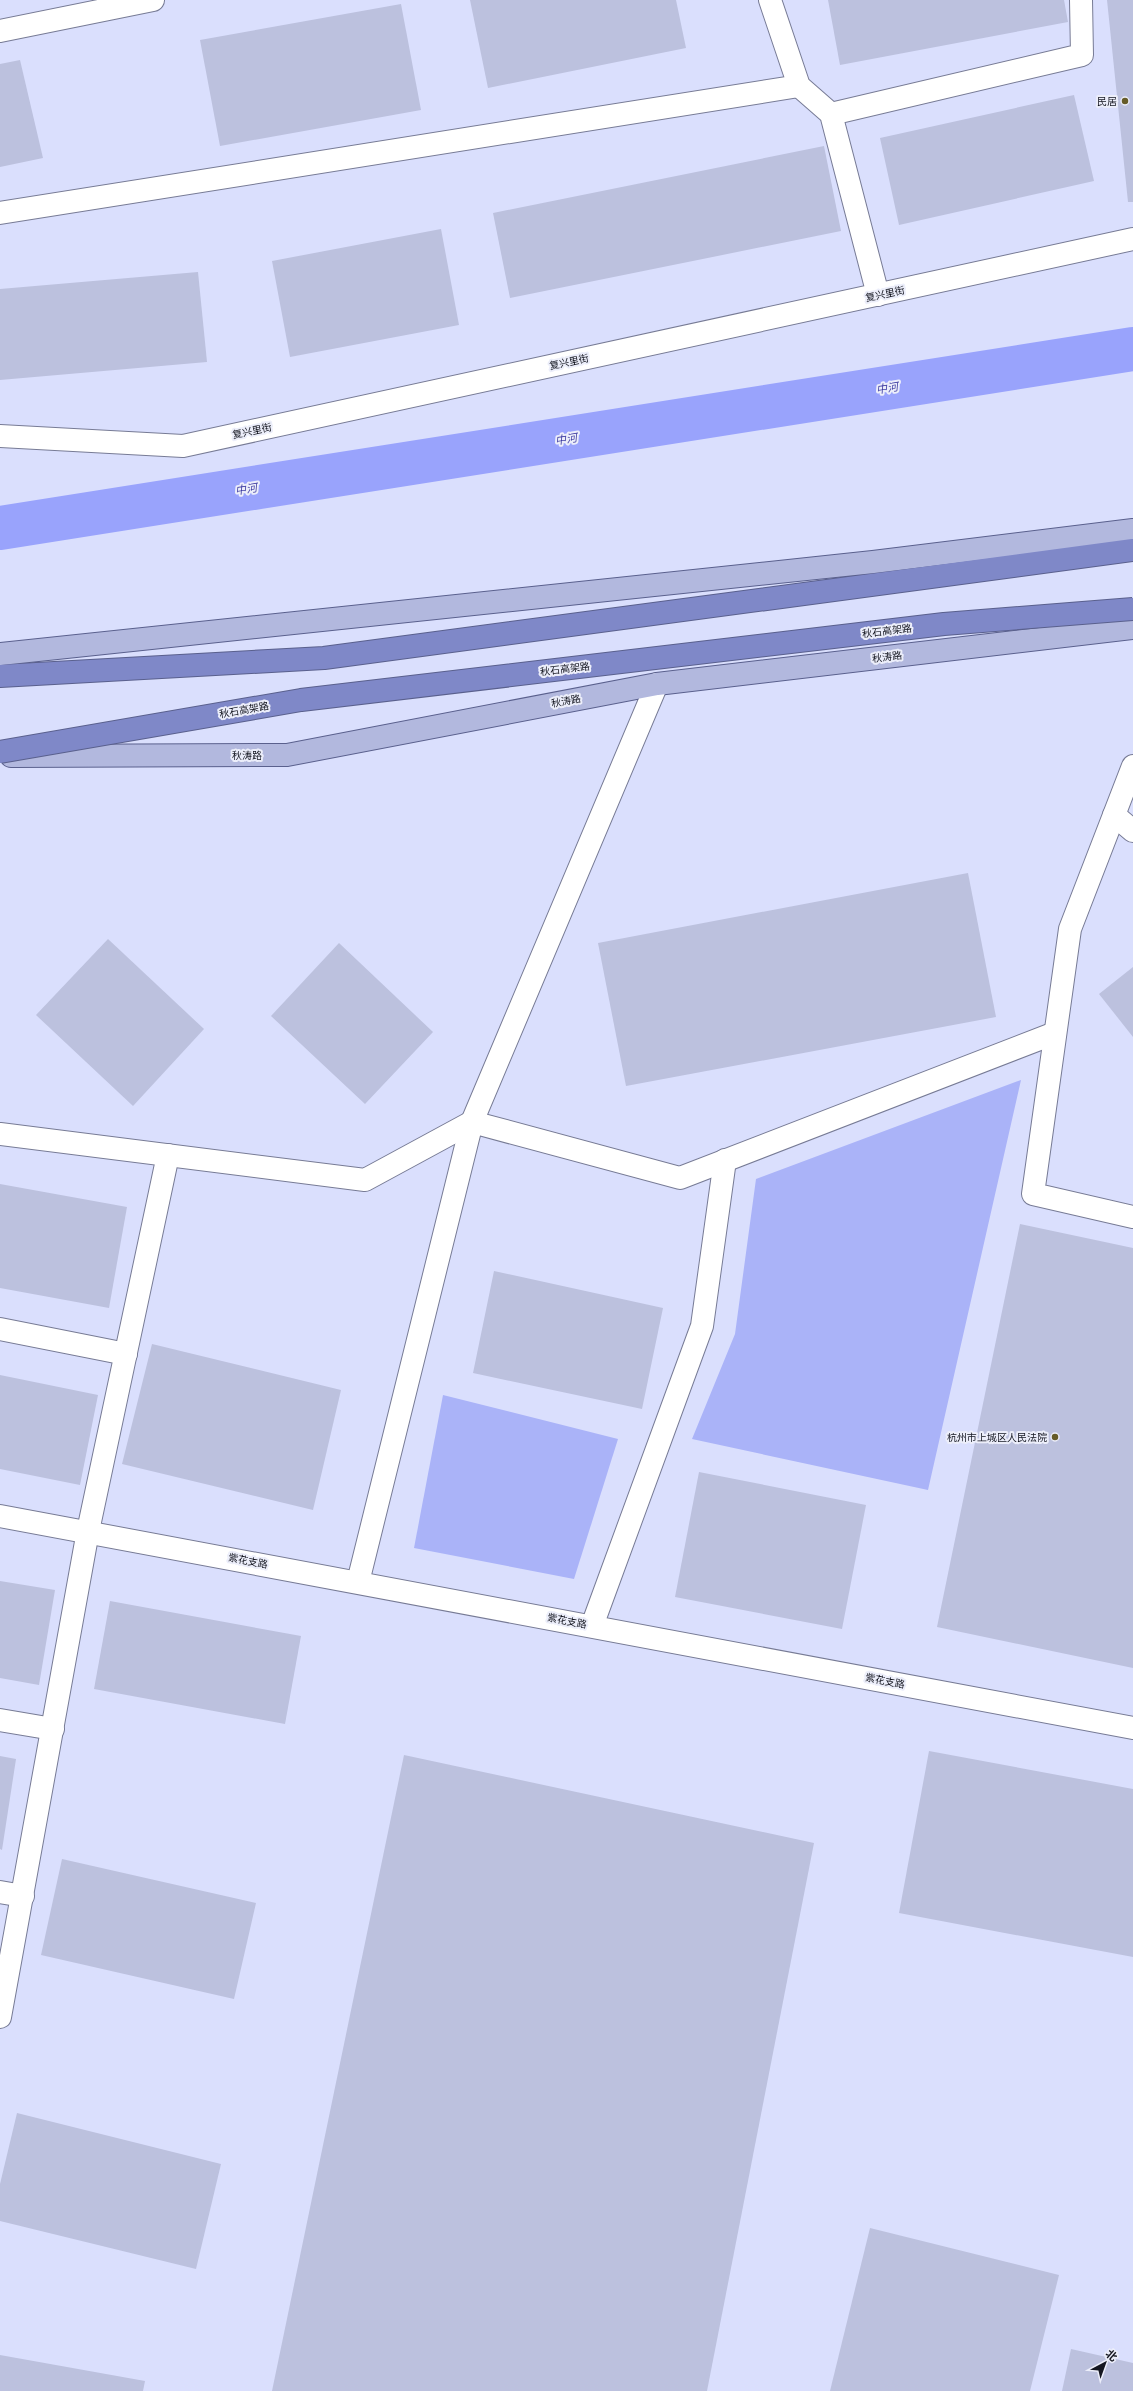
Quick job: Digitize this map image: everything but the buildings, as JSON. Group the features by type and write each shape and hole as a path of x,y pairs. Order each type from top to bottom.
{"highway":[{"path":"0,676 324,658 1133,550"},
{"name":"秋石高架路","path":"0,752 309,699 944,624 1133,609"}],"main road":[{"path":"0,654 873,562 1133,530"},
{"name":"秋涛路","path":"0,756 287,755 657,684 1133,628"}],"street":[{"path":"0,31 105,5 153,0"},
{"path":"770,0 799,86 831,114 878,295"},
{"path":"831,114 1082,55 1081,0"},
{"path":"0,213 799,86"},
{"name":"复兴里街","path":"0,436 182,446 1133,239"},
{"path":"358,1582 472,1122 657,684"},
{"path":"1133,766 1070,929 1033,1194 1133,1217"},
{"path":"1114,815 1133,831"},
{"path":"0,1134 365,1180 472,1122 680,1178 1056,1033"},
{"path":"0,2017 88,1531 168,1155"},
{"path":"592,1626 702,1326 725,1160"},
{"path":"0,1329 126,1354"},
{"name":"紫花支路","path":"0,1516 88,1531 1133,1728"},
{"path":"0,1720 53,1729"},
{"path":"0,1892 23,1896"}],"shaded area":[{"path":"1021,1080 928,1490 692,1439 735,1334 756,1179"},
{"path":"443,1395 618,1439 574,1579 414,1548"}],"waterway":[{"name":"中河","path":"0,528 1133,349"}],"place":[{"name":"民居","path":"1125,101"},
{"name":"杭州市上城区人民法院","path":"1055,1437"}]}
